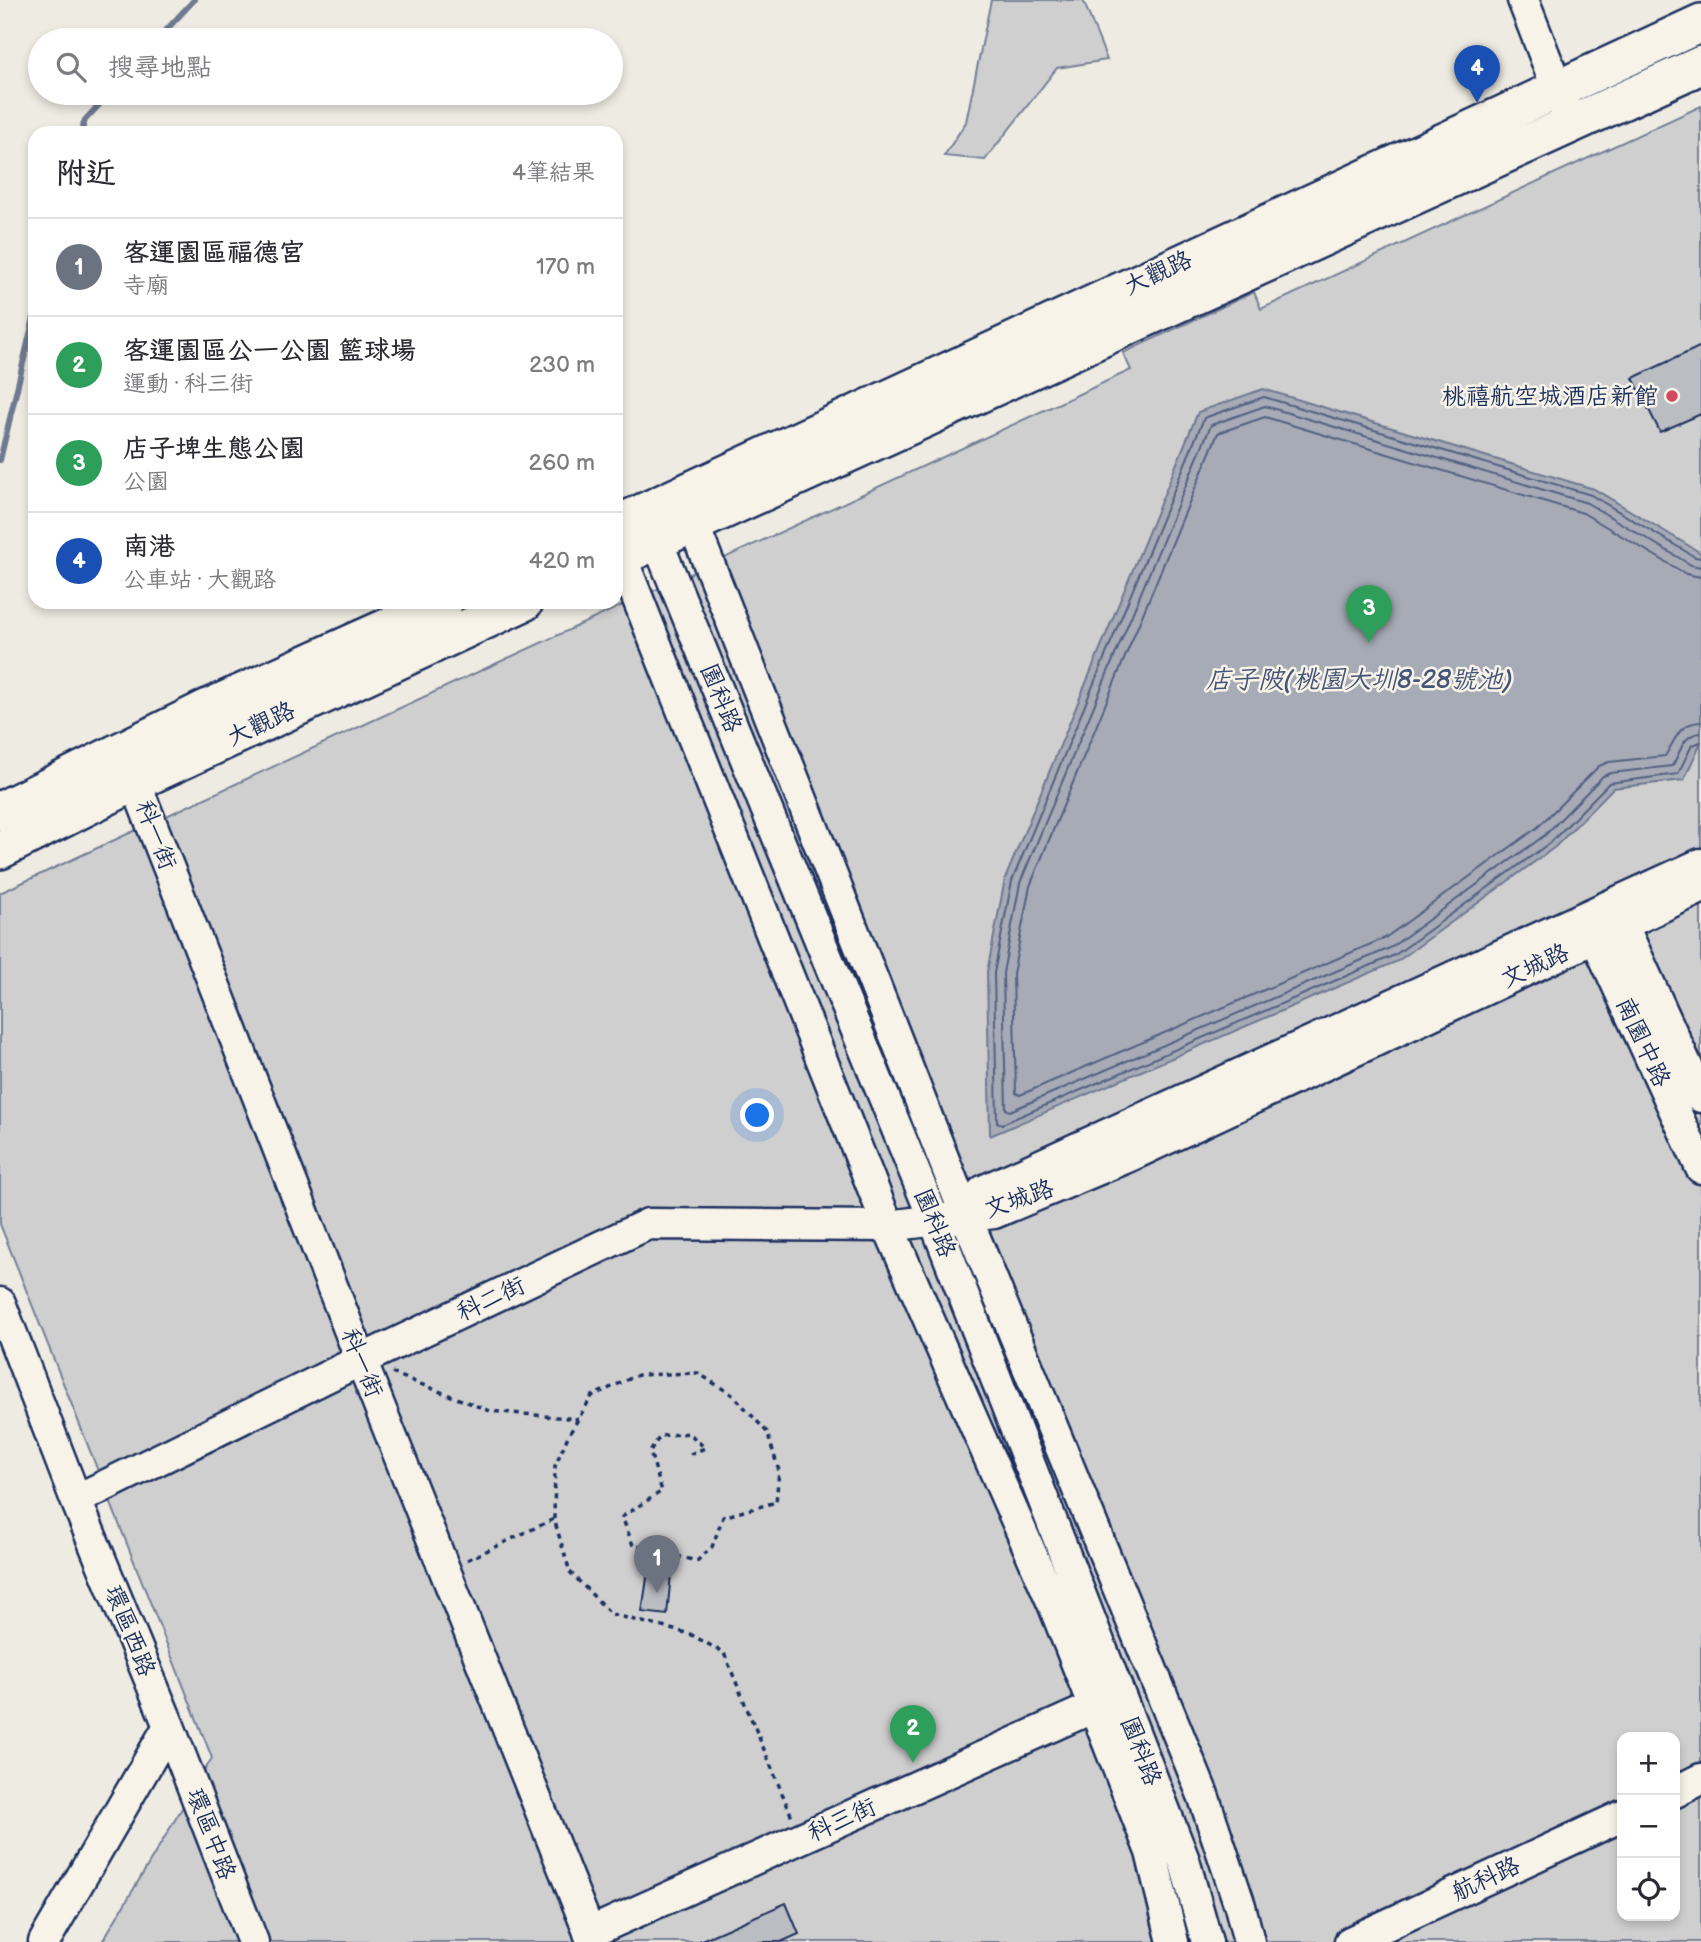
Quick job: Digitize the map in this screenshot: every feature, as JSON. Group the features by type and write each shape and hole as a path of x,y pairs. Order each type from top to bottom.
{"main road":[{"name":"大觀路","path":"628,539 1557,88 1701,23"},
{"name":"大觀路","path":"687,509 1572,124 1701,65"},
{"name":"大觀路","path":"0,811 205,709 428,609"},
{"name":"大觀路","path":"0,850 135,782 509,609"}],"street":[{"path":"1523,0 1572,124"},
{"path":"687,509 966,1216 1203,1795 1240,1906 1249,1942"},
{"path":"628,539 888,1226 1054,1606 1151,1852 1172,1942"},
{"name":"園科路","path":"628,539 935,1222 1184,1860 1207,1942"},
{"name":"科一街","path":"135,782 360,1360 591,1938"},
{"name":"文城路","path":"1604,921 1701,864"},
{"name":"文城路","path":"966,1216 983,1191 1604,921 1701,888"},
{"name":"南園中路","path":"1604,921 1701,1097"},
{"name":"南園中路","path":"1604,921 1701,1168"},
{"name":"科二街","path":"76,1500 360,1360 648,1224 888,1226 966,1216"},
{"name":"環區西路","path":"0,1303 76,1500 169,1726"},
{"name":"科三街","path":"591,1938 801,1838 1094,1707"},
{"path":"44,1942 169,1726"},
{"name":"環區中路","path":"169,1726 253,1942"},
{"path":"1680,1790 1701,1779"},
{"name":"航科路","path":"1350,1942 1617,1818"}],"path":[{"path":"360,1360 490,1410 578,1419"},
{"path":"690,1454 705,1448 689,1433 660,1436 650,1452 662,1491 621,1517 633,1545 697,1561 712,1547 723,1517 776,1503 779,1471 767,1432 734,1396 698,1373 638,1375 592,1396 555,1466 554,1519 570,1572 611,1614 690,1634 724,1653 801,1838"},
{"path":"445,1571 554,1519"}],"shaded area":[{"path":"991,0 1083,0 1107,60 1057,68 985,160 944,156 966,122"},
{"path":"1701,106 1701,1942 102,1942 212,1758 0,1224 0,893 614,609 623,609 623,605 1131,370 1123,353 1254,292 1261,309"}],"water":[{"name":"店子陂(桃園大圳8-28號池)","path":"1263,389 1594,489 1701,553 1701,742 1684,780 1613,788 1555,847 1398,961 990,1136 987,972 1005,879 1198,412"}],"building":[{"name":"桃禧航空城酒店新館","path":"1701,346 1701,414 1660,432 1633,378"},
{"path":"648,1571 671,1574 667,1615 642,1612"},
{"path":"786,1903 799,1934 781,1942 697,1942"}],"waterway":[{"path":"168,28 194,0"},
{"path":"83,126 85,120 99,105"},
{"path":"0,460 28,342"}],"place":[{"name":"南港","path":"1477,103"},
{"name":"桃禧航空城酒店新館","path":"1672,396"},
{"name":"店子埤生態公園","path":"1369,643"},
{"name":"客運園區福德宮","path":"657,1593"},
{"name":"客運園區公一公園 籃球場","path":"913,1763"}]}
